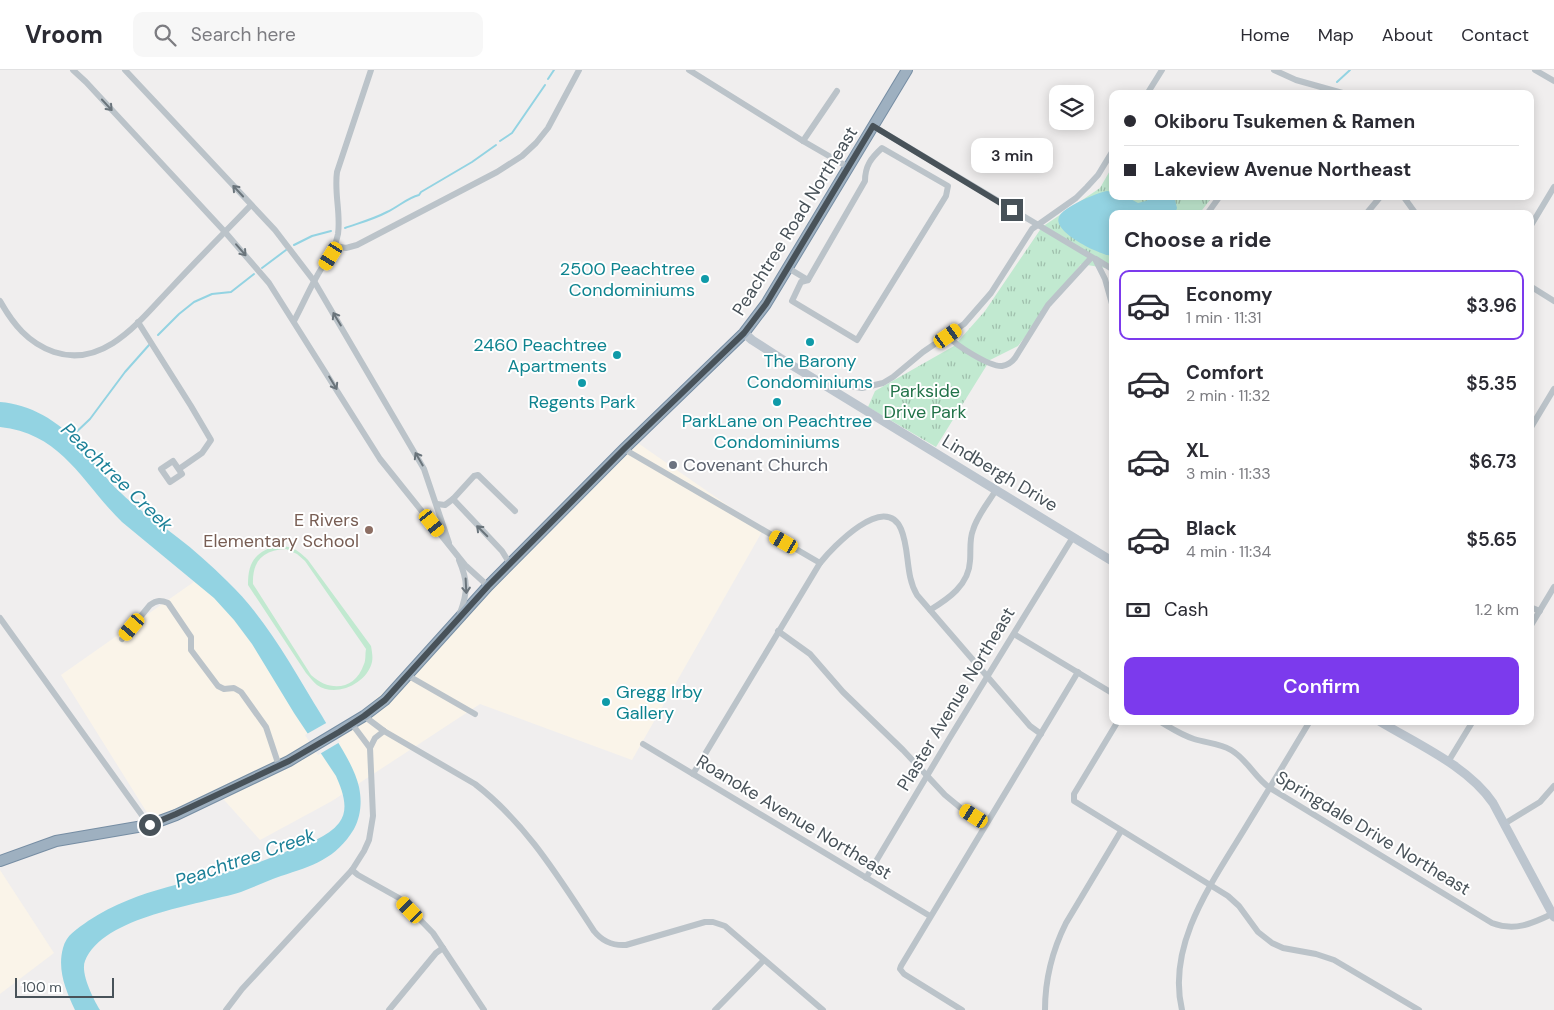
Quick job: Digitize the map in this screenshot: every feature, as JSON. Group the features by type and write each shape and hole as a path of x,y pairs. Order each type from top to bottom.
{"highway":[{"name":"Peachtree Road Northeast","path":"0,861 56,840 150,825 289,761 352,724 385,700 488,586 624,449 744,333 760,314 907,70"}],"main road":[{"name":"Lindbergh Drive","path":"744,333 752,340 1109,559"},
{"path":"1385,725 1448,762 1484,790 1494,803 1554,914"}],"street":[{"path":"73,70 93,89 225,232 269,283 380,459 450,547 488,586"},
{"path":"125,70 290,248 314,281 424,468 450,547"},
{"path":"294,321 314,281 331,256 335,246 339,226 335,189 337,172 371,70"},
{"path":"335,246 346,248 357,245 497,172 522,156 548,128 579,70"},
{"path":"689,70 848,167"},
{"path":"1150,90 1162,70"},
{"path":"1274,70 1296,80 1332,90"},
{"path":"1535,70 1554,81"},
{"path":"803,141 837,91"},
{"path":"873,126 1109,267"},
{"path":"882,148 925,173 948,186 946,196 857,340 792,301 801,282 808,280 865,181 865,171 872,157 882,148"},
{"path":"829,387 838,384 862,388 883,383 964,324 983,304 1028,233 1076,198 1098,175 1109,157"},
{"path":"925,173 934,163"},
{"path":"939,181 947,170"},
{"path":"1534,220 1554,187"},
{"path":"1369,210 1378,200"},
{"path":"0,301 13,321 32,342 43,348 62,354 81,356 100,351 126,334 251,205"},
{"path":"1093,258 1105,279 1109,292"},
{"path":"948,336 955,343 993,364 1001,366 1009,364 1015,358 1048,305 1093,258"},
{"path":"788,268 808,280"},
{"path":"1534,288 1554,301"},
{"path":"138,322 211,440 202,453 179,469"},
{"path":"1534,422 1554,389"},
{"path":"624,449 820,562"},
{"path":"437,504 445,505 474,476 478,475 515,511"},
{"path":"930,610 952,595 966,578 970,563 972,531 996,490"},
{"path":"453,499 502,551 510,564"},
{"path":"693,774 820,562 834,547 862,524 878,516 889,517 897,522 901,529 913,588 1030,726 1041,734"},
{"name":"Plaster Avenue Northeast","path":"866,878 1073,537"},
{"path":"457,554 467,583 466,597 458,619"},
{"path":"1534,621 1554,587"},
{"path":"122,639 150,605 162,600 168,604 191,637 190,650 218,686 224,689 234,688 241,692 266,727 278,766"},
{"path":"1534,609 1540,611"},
{"path":"0,618 150,825"},
{"path":"778,631 810,654 844,692 954,802 986,824"},
{"path":"1014,634 1109,691"},
{"path":"962,1010 904,974 900,970 900,966 1078,672"},
{"path":"407,675 475,714"},
{"path":"364,716 384,731 475,784 488,794 538,848 594,931 603,940 614,944 626,944 704,922 713,922 725,926 823,1010"},
{"path":"352,724 370,748"},
{"path":"1116,725 1074,794 1074,801 1234,901 1258,932 1272,943 1283,948 1316,954 1334,960 1419,1010"},
{"name":"Springdale Drive Northeast","path":"1166,725 1184,736 1232,750 1241,758 1260,782 1492,923 1506,927 1521,927 1554,914"},
{"path":"1182,1010 1179,987 1182,954 1196,914 1308,725"},
{"path":"1448,762 1471,725"},
{"path":"226,1010 242,989 352,870 364,851 372,828 373,797 370,748 375,738 384,731"},
{"name":"Roanoke Avenue Northeast","path":"643,744 930,916"},
{"path":"1504,824 1532,809 1554,786"},
{"path":"1045,1010 1048,973 1058,939 1121,831"},
{"path":"352,870 399,898 433,933 484,1010"},
{"path":"389,1010 436,953 443,948"},
{"path":"715,1010 764,960"}],"shaded area":[{"path":"635,441 763,530 632,760 480,704 332,801 260,840 217,792 151,819 61,675 208,572 317,742 347,725 413,665"},
{"path":"0,870 54,953 0,994"}],"green space":[{"name":"Parkside Drive Park","path":"1109,172 1109,200 1210,200 1202,210 1109,210 1109,269 1081,264 1018,346 990,360 936,447 868,407 875,391 954,346 985,311 1042,227 1100,188"},
{"path":"274,546 289,547 308,560 371,646 372,662 364,677 349,687 332,690 324,689 316,684 306,673 248,585 249,571 253,560","holes":["286,549 297,554 305,561 366,649 365,662 360,673 348,684 333,686 318,681 311,675 253,584 254,569 260,558 265,554"]}],"water":[{"path":"1109,191 1109,200 1132,200 1138,203 1148,200 1175,200 1177,208 1176,210 1109,210 1109,256 1106,255 1078,242 1059,223 1059,217 1062,213 1095,194"},
{"path":"0,402 11,403 33,410 62,428 78,443 109,481 128,499 196,552 241,596 279,645 338,742 353,769 360,792 361,803 354,829 339,848 322,860 241,892 154,914 111,933 95,946 85,961 84,972 88,986 100,1010 75,1010 66,988 61,956 64,943 72,933 88,921 127,900 251,865 317,840 339,823 344,812 344,800 336,776 294,713 252,644 234,620 214,598 122,522 69,462 55,450 40,439 22,431 0,427"}],"pier":[{"path":"328,722 340,742 318,755 305,735"}],"waterway":[{"path":"548,79 554,70"},
{"path":"1337,82 1350,70"},
{"path":"500,141 512,133 545,85"},
{"path":"345,228 372,219 419,195 496,145"},
{"path":"294,245 312,236 331,231"},
{"path":"262,268 286,250"},
{"path":"158,335 194,302 212,294 231,292 254,274"},
{"name":"Peachtree Creek","path":"70,438 90,419 125,372 149,345"}],"place":[{"name":"2500 Peachtree Condominiums","path":"705,279"},
{"name":"The Barony Condominiums","path":"810,342"},
{"name":"2460 Peachtree Apartments","path":"617,355"},
{"name":"Regents Park","path":"582,383"},
{"name":"ParkLane on Peachtree Condominiums","path":"777,402"},
{"name":"Covenant Church","path":"673,465"},
{"name":"E Rivers Elementary School","path":"369,530"},
{"name":"Gregg Irby Gallery","path":"606,702"}],"route":[{"path":"150,825 289,761 339,732 385,700 488,586 624,449 713,365 753,323 817,221 873,126 1012,210"}]}
